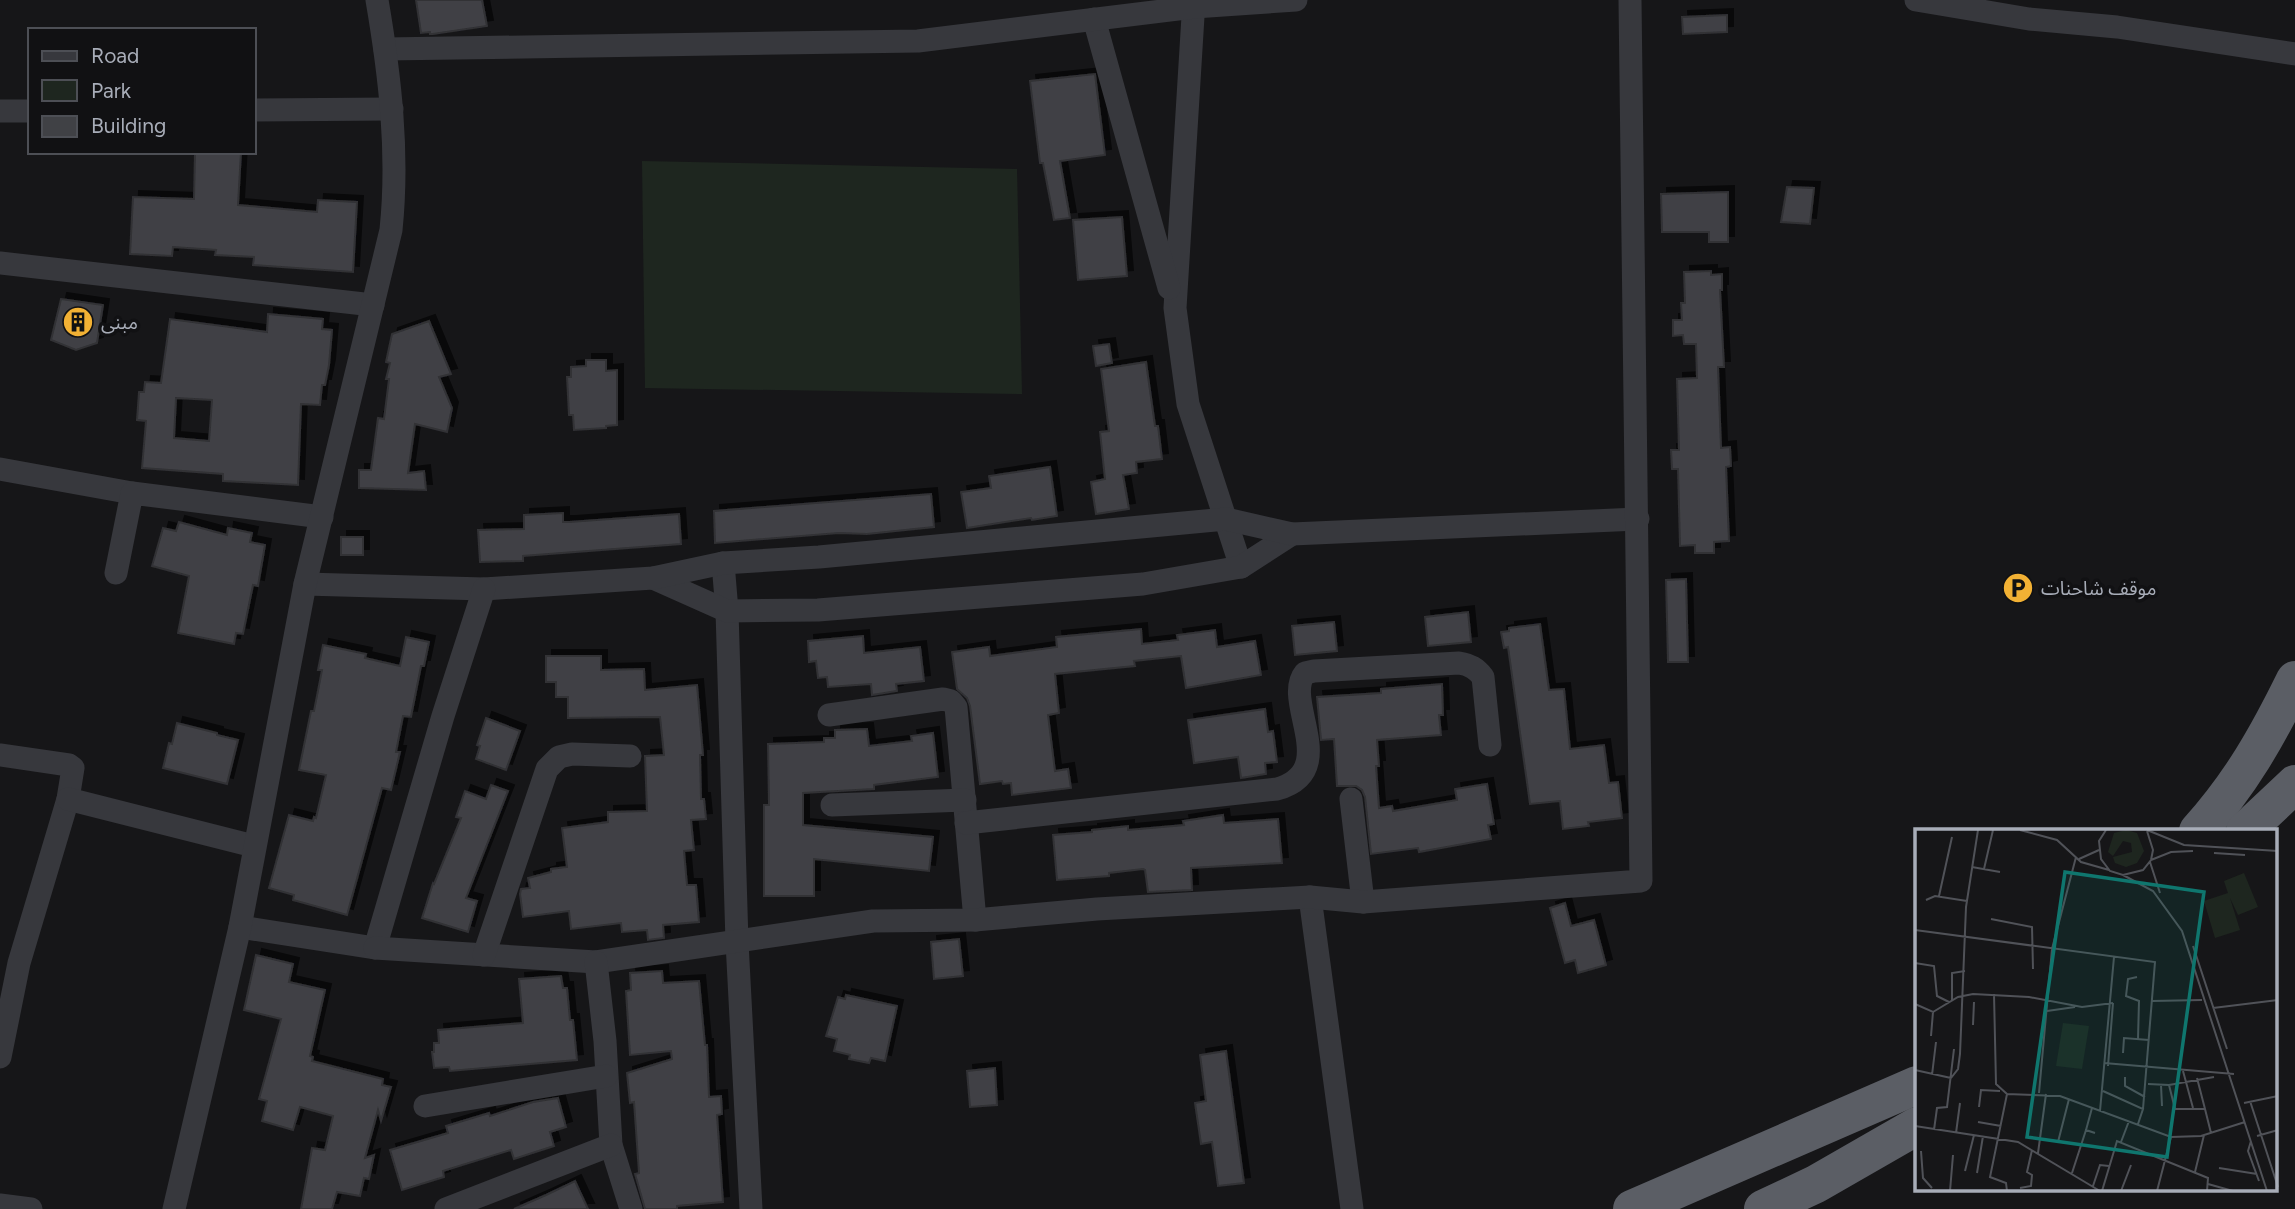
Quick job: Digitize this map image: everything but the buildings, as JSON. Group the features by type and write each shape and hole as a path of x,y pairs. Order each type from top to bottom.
{"highway":[{"path":"2200,829 2220,807 2265,741 2295,680"},
{"path":"2247,829 2295,784"},
{"path":"1632,1209 1915,1086"},
{"path":"1763,1209 1837,1173 1915,1127"}],"street":[{"path":"174,1209 240,927 305,584 391,230 394,197 391,109 377,0"},
{"path":"385,49 918,41 1194,4 1296,0"},
{"path":"240,927 375,948 596,962 873,921 975,920 1097,909 1310,897 1363,902 1641,881 1630,0"},
{"path":"1916,0 2029,19 2118,27 2295,54"},
{"path":"1175,308 1194,4"},
{"path":"1094,19 1175,308 1188,404 1241,567"},
{"path":"256,110 391,109"},
{"path":"0,111 28,111"},
{"path":"0,263 373,305"},
{"path":"0,469 132,493 322,517"},
{"path":"116,573 132,493"},
{"path":"305,584 484,589 653,578 723,563 819,557 1226,519 1292,534 1638,519"},
{"path":"653,578 727,611 818,610 1143,584 1241,567 1292,534"},
{"path":"723,563 727,611 737,942 751,1209"},
{"path":"375,948 443,716 484,589"},
{"path":"832,805 966,811 1290,786 1307,766 1306,733 1299,686 1305,673 1314,671 1459,663 1468,665 1483,677 1490,745"},
{"path":"829,715 943,699 951,701 956,707 975,920"},
{"path":"0,754 73,768 68,799 19,963 0,1056"},
{"path":"484,955 547,769 559,757 572,754 630,756"},
{"path":"68,799 254,846"},
{"path":"1351,799 1363,902"},
{"path":"1310,897 1352,1209"},
{"path":"596,962 611,1145 631,1209"},
{"path":"425,1106 606,1076"},
{"path":"446,1209 611,1145"},
{"path":"0,1205 31,1209"}],"green space":[{"path":"642,161 1017,169 1022,394 645,388"}],"place":[{"name":"مبنى","path":"78,322"},
{"name":"موقف شاحنات","path":"2018,588"}]}
